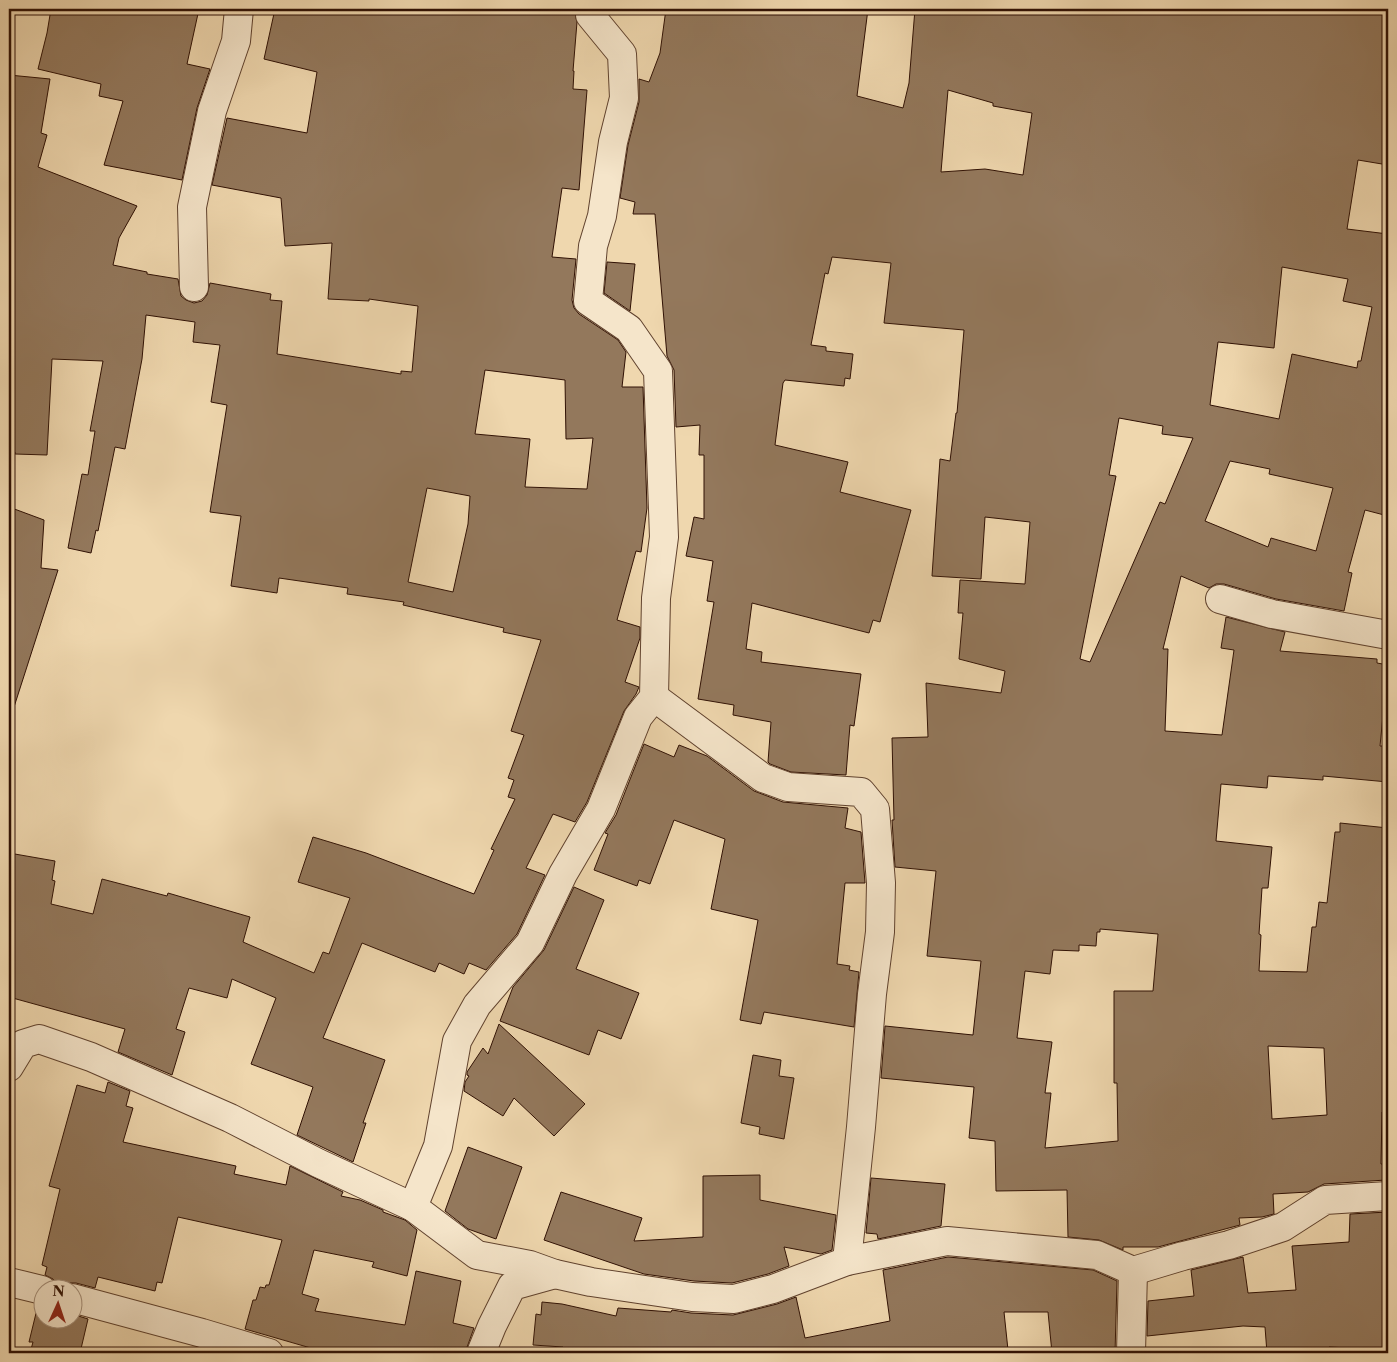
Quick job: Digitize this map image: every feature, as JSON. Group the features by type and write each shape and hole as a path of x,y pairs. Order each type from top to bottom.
{"street":[{"path":"194,287 192,207 212,111 236,41 238,9"},
{"path":"413,1207 438,1146 457,1041 477,1005 530,943 563,874 602,809 638,716 654,697 656,598 664,537 658,372 630,329 588,301 593,246 602,216 613,142 624,98 622,54 590,15 590,9"},
{"path":"1220,599 1272,614 1388,635"},
{"path":"654,697 763,778 788,787 861,792 876,809 881,883 880,932 872,994 861,1128 847,1261"},
{"path":"9,1067 23,1044 39,1039 91,1057 230,1118 318,1163 413,1207 477,1255 530,1265 555,1274 646,1291 692,1297 734,1299 773,1289 847,1261 946,1241 1097,1255 1133,1271 1229,1245 1283,1227 1324,1200 1388,1196"},
{"path":"1130,1353 1133,1271"},
{"path":"482,1353 492,1326 512,1286 555,1274"},
{"path":"9,1282 32,1288"},
{"path":"82,1301 192,1330 268,1353"}],"building":[{"path":"51,9 199,9 187,64 210,69 197,108 182,180 104,165 123,101 99,96 101,84 38,69"},
{"path":"275,9 499,9 531,12 531,9 574,9 577,22 573,89 587,90 579,190 562,188 552,257 576,259 572,300 574,308 579,314 618,340 626,352 622,387 643,387 647,508 641,552 636,551 617,620 640,627 640,638 625,682 639,687 624,711 587,802 575,822 553,814 526,868 545,875 517,934 486,970 469,963 464,974 439,963 435,972 362,943 323,1038 385,1060 363,1123 366,1123 353,1162 297,1135 313,1087 251,1064 276,998 232,979 227,998 189,988 176,1029 185,1032 172,1075 118,1052 125,1029 9,997 9,853 55,861 52,880 55,881 51,904 93,914 102,879 167,896 168,893 250,917 243,942 314,973 323,952 329,954 350,898 298,882 313,837 366,853 474,894 494,850 491,849 515,799 508,797 514,780 508,778 524,735 511,731 541,640 503,632 504,628 403,605 404,602 347,594 348,588 279,578 277,593 231,586 241,516 210,512 227,405 211,402 220,345 193,342 195,322 146,315 142,359 125,449 115,447 98,531 96,530 91,553 68,548 82,474 88,475 95,431 90,431 103,361 52,359 47,455 15,454 15,452 9,452 9,75 50,79 41,133 47,135 38,167 137,206 119,238 113,265 147,272 147,274 178,279 181,296 194,303 202,301 207,295 210,283 271,294 270,300 282,301 277,354 401,374 401,371 412,372 418,306 369,299 369,301 328,299 332,243 285,246 281,198 212,185 227,118 307,133 317,72 264,59","holes":["485,370 565,380 566,439 593,438 587,489 525,487 530,439 475,434","427,488 470,496 468,524 453,592 408,582"]},
{"path":"666,9 868,9 857,96 903,108 909,83 915,9 1103,9 1129,13 1129,9 1388,9 1388,165 1358,160 1347,229 1388,234 1388,516 1365,510 1348,572 1352,573 1344,611 1276,599 1224,584 1216,584 1209,588 1181,576 1163,649 1168,649 1165,731 1222,735 1234,650 1221,648 1226,617 1285,632 1280,651 1377,659 1377,663 1388,665 1380,746 1388,746 1388,782 1323,776 1323,780 1268,776 1267,788 1221,784 1216,841 1272,847 1268,888 1262,888 1259,971 1307,972 1312,927 1316,927 1319,902 1327,903 1335,832 1340,832 1340,823 1388,828 1388,1113 1382,1112 1381,1164 1386,1164 1386,1180 1324,1184 1308,1192 1273,1194 1274,1214 1262,1217 1239,1218 1240,1225 1158,1247 1123,1247 1123,1250 1099,1240 1068,1237 1067,1190 996,1191 995,1141 969,1138 974,1087 881,1078 885,1026 973,1035 981,961 927,956 936,871 895,867 892,820 894,820 892,738 928,737 926,683 1001,693 1005,671 959,659 963,613 958,613 960,580 1025,584 1030,522 985,517 981,579 932,576 940,459 950,461 957,413 964,330 884,323 891,263 832,257 828,274 825,273 811,345 826,347 826,351 853,354 850,379 845,378 844,386 785,380 783,383 775,445 848,462 840,492 911,510 880,622 873,620 869,633 752,603 746,649 762,652 761,662 861,674 854,726 850,725 846,775 791,772 770,764 768,762 771,722 733,715 734,705 698,699 714,602 707,601 713,561 686,556 694,517 704,519 704,455 699,455 700,425 676,427 674,370 667,356 655,214 633,214 635,202 620,198 628,145 639,102 639,79 649,82 660,53","holes":["948,90 993,103 993,106 1032,113 1023,175 985,169 941,172","1282,267 1348,279 1343,301 1372,307 1361,361 1358,361 1357,368 1292,354 1279,419 1210,405 1218,342 1274,348","1119,418 1163,426 1162,434 1193,438 1165,504 1160,502 1090,662 1080,659 1116,476 1109,475","1230,461 1270,469 1269,474 1333,488 1316,551 1271,538 1268,547 1205,521","1100,929 1158,934 1153,991 1114,991 1114,1083 1117,1083 1118,1141 1045,1148 1051,1093 1045,1093 1052,1042 1017,1038 1025,971 1050,974 1053,950 1079,951 1079,945 1096,946 1097,932 1100,932","1268,1046 1324,1048 1327,1115 1272,1119"]},
{"path":"607,262 635,264 630,311 604,293"},
{"path":"9,507 44,520 41,568 58,570 14,707 9,707"},
{"path":"644,744 674,757 679,745 707,756 754,791 783,802 848,808 845,828 861,832 865,883 845,883 837,964 850,966 849,970 859,972 854,1027 764,1012 761,1024 740,1020 758,920 711,909 725,839 674,820 650,884 639,880 637,886 594,870 608,834 605,833 616,815"},
{"path":"574,887 604,900 576,969 639,993 621,1039 598,1030 589,1055 500,1021 513,987 544,950"},
{"path":"499,1024 585,1104 554,1136 514,1098 503,1116 464,1091 465,1082 469,1076 467,1072 483,1048 488,1054"},
{"path":"753,1055 781,1060 779,1076 794,1078 784,1139 759,1134 760,1127 741,1123"},
{"path":"108,1082 130,1091 126,1106 133,1108 123,1142 236,1166 234,1174 286,1185 290,1166 343,1192 341,1196 360,1200 383,1210 383,1212 405,1220 417,1230 407,1276 372,1267 374,1262 314,1250 302,1294 319,1299 315,1311 405,1325 416,1271 461,1281 453,1323 474,1328 466,1350 456,1348 455,1353 328,1353 245,1329 253,1300 256,1300 260,1287 265,1288 266,1285 269,1285 282,1240 178,1217 162,1283 157,1282 155,1291 98,1277 95,1288 82,1285 82,1280 53,1280 45,1275 47,1267 42,1265 60,1189 49,1186 77,1085 105,1093"},
{"path":"468,1147 522,1167 496,1239 468,1229 445,1211"},
{"path":"760,1175 760,1200 836,1215 832,1250 821,1254 784,1247 789,1266 768,1274 732,1283 694,1281 644,1274 544,1240 561,1192 642,1218 634,1241 703,1237 703,1176"},
{"path":"871,1178 945,1184 941,1226 878,1239 877,1234 866,1233"},
{"path":"1388,1212 1388,1350 1329,1347 1329,1353 1267,1353 1265,1327 1243,1326 1147,1336 1148,1301 1194,1296 1191,1270 1243,1257 1248,1293 1296,1290 1292,1246 1349,1242 1350,1214"},
{"path":"948,1257 1093,1270 1117,1281 1115,1353 1052,1353 1048,1312 1004,1312 1008,1350 980,1353 563,1353 563,1347 533,1345 536,1314 541,1315 542,1302 562,1304 616,1316 618,1308 733,1315 777,1304 796,1297 805,1338 890,1321 883,1270"},
{"path":"82,1317 88,1319 80,1353 30,1353 33,1342 29,1342 32,1330 82,1330"}]}
